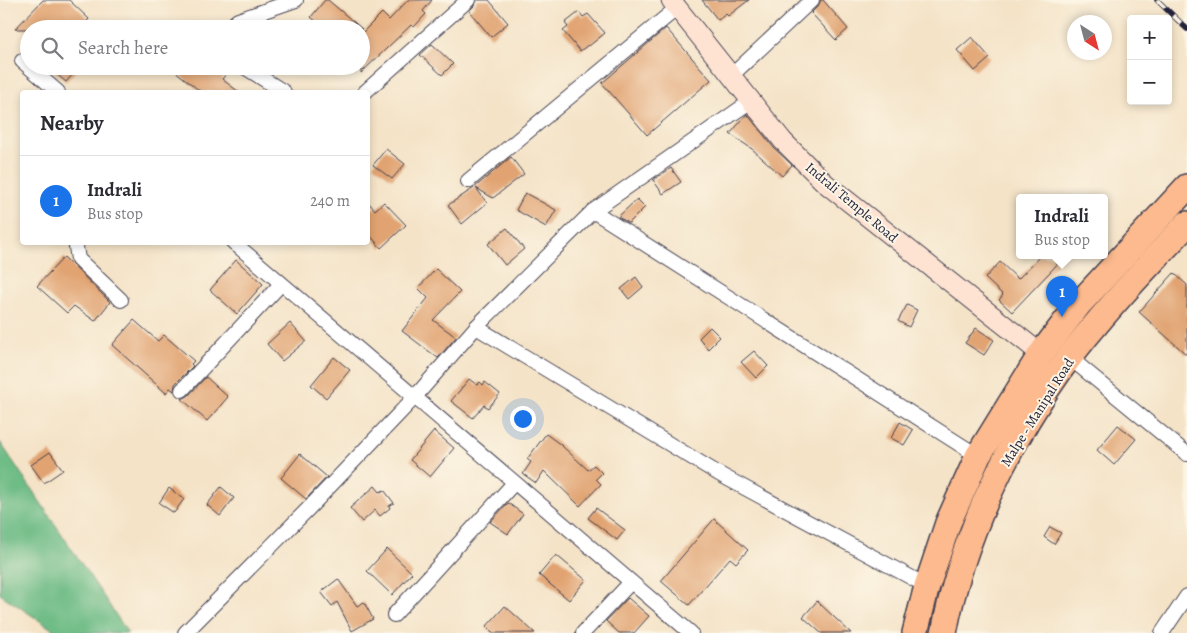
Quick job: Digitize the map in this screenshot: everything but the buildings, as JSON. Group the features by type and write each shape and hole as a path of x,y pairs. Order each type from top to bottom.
{"highway":[{"path":"915,633 926,586 948,523 978,456 1041,354 1078,304 1187,187"},
{"name":"Malpe - Manipal Road","path":"944,633 950,602 973,532 999,472 1023,429 1070,358 1128,287 1187,224"},
{"path":"948,523 973,532"}],"street":[{"path":"238,20 296,0"},
{"path":"366,90 468,0"},
{"path":"731,76 812,0"},
{"path":"468,181 674,4"},
{"name":"Indrali Temple Road","path":"674,4 783,141 826,183 1041,354"},
{"path":"38,75 56,90"},
{"path":"257,75 281,90"},
{"path":"186,633 310,508 414,398 476,327 593,211 751,101"},
{"path":"593,211 978,456"},
{"path":"77,245 78,259 121,300"},
{"path":"236,245 691,633"},
{"path":"182,390 281,284"},
{"path":"476,327 719,474 926,586"},
{"path":"1070,358 1187,454"},
{"path":"394,615 514,483"},
{"path":"584,633 631,582"},
{"path":"1162,633 1187,596"}],"green space":[{"path":"0,442 128,633 58,633 0,594"}],"railway":[{"path":"1157,0 1187,29"}],"place":[{"name":"Indrali","path":"1062,317"}]}
